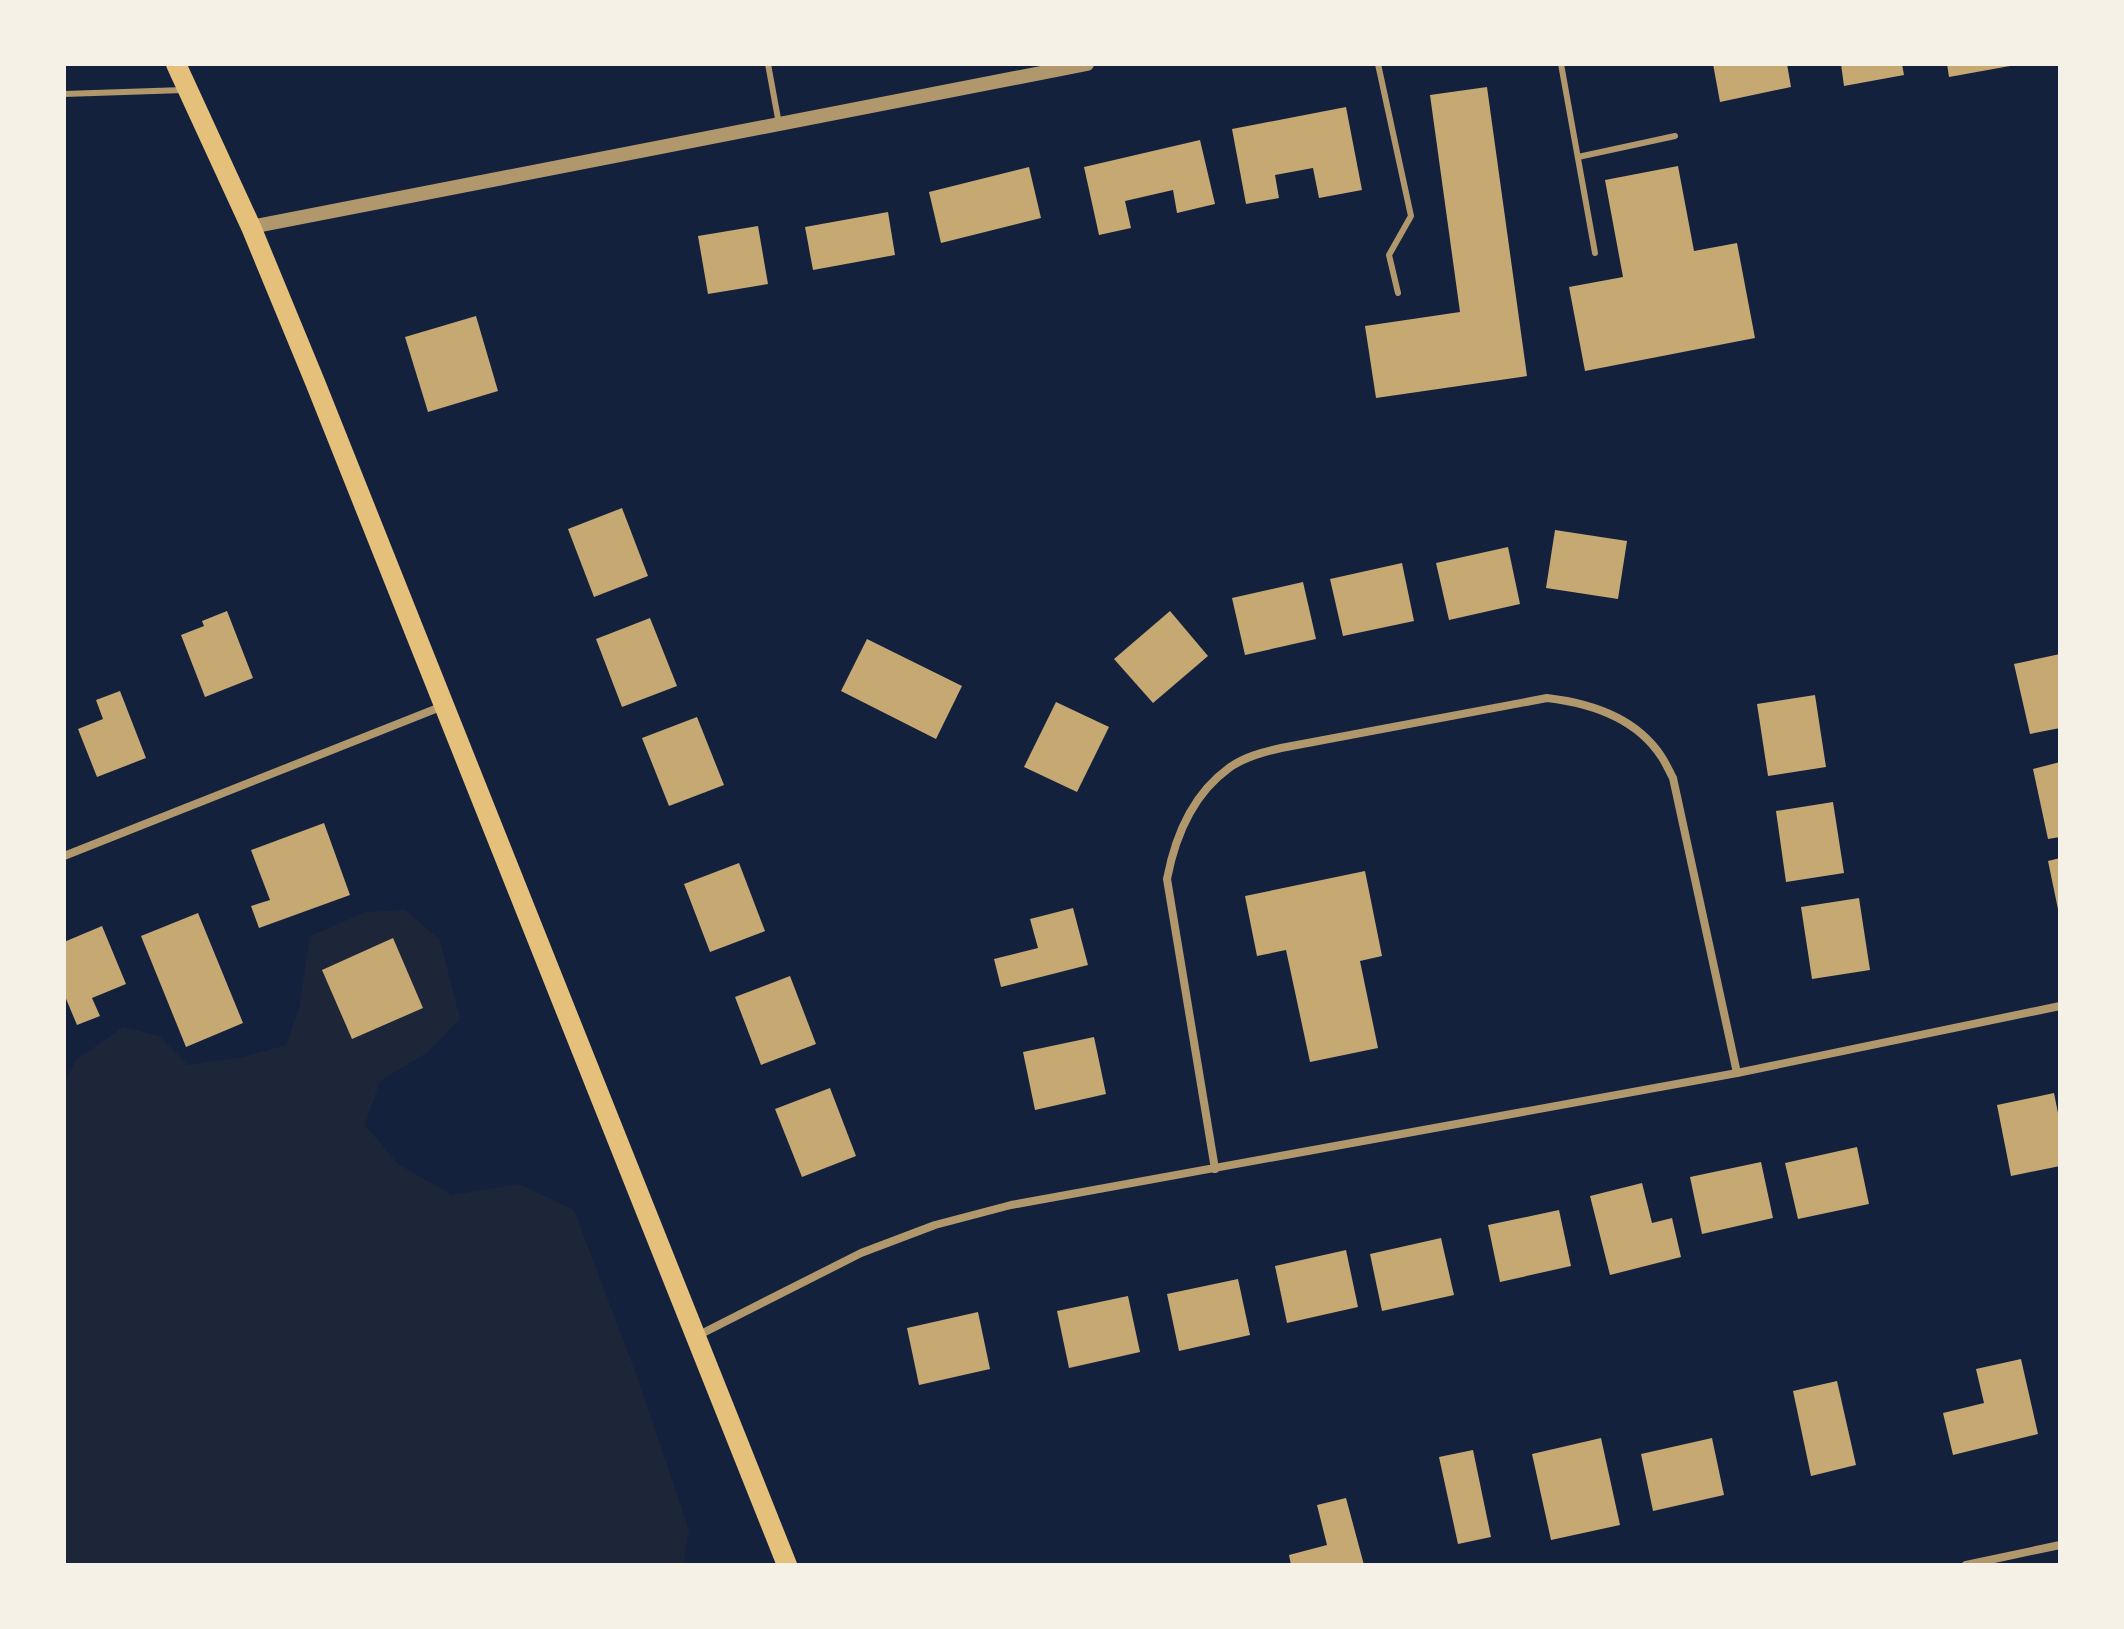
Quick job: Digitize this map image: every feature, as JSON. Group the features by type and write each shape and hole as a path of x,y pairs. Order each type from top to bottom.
{"main road":[{"path":"176,64 251,227 315,382 787,1565"}],"street":[{"path":"251,227 1087,64"},
{"path":"1215,1169 1167,879 1181,829 1195,806 1210,785 1230,768 1253,755 1531,700 1560,699 1598,708 1622,720 1661,755 1673,778 1737,1073"},
{"path":"64,856 444,705"},
{"path":"696,1336 861,1253 935,1225 1011,1205 1737,1073 2060,1006"},
{"path":"1966,1565 2060,1545"}],"lane":[{"path":"768,64 779,124"},
{"path":"1378,64 1411,216 1389,255 1398,293"},
{"path":"1561,64 1595,253"},
{"path":"64,94 189,90"},
{"path":"1578,157 1675,136"}],"shaded area":[{"path":"405,910 440,940 460,1019 428,1052 380,1081 365,1125 398,1164 452,1195 519,1184 574,1210 638,1379 689,1530 683,1565 64,1565 64,1084 76,1060 123,1027 159,1036 188,1065 243,1057 286,1045 299,1008 310,936 366,912"}],"building":[{"path":"1713,64 1787,64 1791,87 1720,102"},
{"path":"1841,64 1902,64 1904,75 1844,86"},
{"path":"1947,64 2009,64 2010,66 1949,77"},
{"path":"1487,87 1527,376 1376,398 1365,326 1460,312 1430,95"},
{"path":"1346,107 1362,190 1319,198 1313,168 1275,175 1279,198 1246,204 1232,129"},
{"path":"1200,140 1215,204 1177,213 1173,190 1125,201 1131,228 1099,235 1084,167"},
{"path":"1678,166 1694,251 1737,243 1755,338 1585,371 1569,287 1623,277 1605,180"},
{"path":"1029,167 1041,218 941,243 929,192"},
{"path":"888,212 895,255 813,270 805,227"},
{"path":"758,226 768,284 708,294 698,236"},
{"path":"476,316 498,391 428,412 405,337"},
{"path":"622,508 648,576 594,597 568,529"},
{"path":"1555,530 1627,541 1618,599 1546,588"},
{"path":"1508,547 1520,604 1449,620 1436,563"},
{"path":"1402,563 1414,621 1343,636 1330,579"},
{"path":"1303,582 1316,639 1245,655 1232,598"},
{"path":"227,611 253,678 205,697 181,635 204,626 202,621"},
{"path":"1170,611 1208,656 1153,703 1114,659"},
{"path":"650,618 677,686 622,707 596,639"},
{"path":"867,639 962,686 936,739 841,691"},
{"path":"2060,654 2060,728 2030,734 2014,664"},
{"path":"120,691 146,758 97,777 78,729 103,719 96,700"},
{"path":"1815,695 1826,767 1768,776 1757,704"},
{"path":"1056,702 1109,727 1077,792 1024,767"},
{"path":"697,717 724,785 669,806 642,738"},
{"path":"2060,762 2060,837 2048,839 2033,769"},
{"path":"1833,802 1844,873 1786,882 1776,811"},
{"path":"324,823 350,895 259,928 251,906 270,900 251,850"},
{"path":"2060,858 2060,914 2059,914 2048,861"},
{"path":"739,863 765,931 710,952 684,884"},
{"path":"1365,871 1382,956 1360,961 1378,1048 1310,1062 1286,950 1257,956 1245,896"},
{"path":"1859,898 1870,970 1812,979 1801,907"},
{"path":"1073,908 1088,965 1001,987 994,959 1038,948 1030,919"},
{"path":"198,913 243,1023 186,1047 141,936"},
{"path":"102,926 126,984 92,998 100,1016 77,1025 64,994 64,942"},
{"path":"393,938 423,1008 352,1039 322,970"},
{"path":"790,976 816,1044 761,1065 735,997"},
{"path":"1094,1037 1106,1094 1035,1110 1023,1052"},
{"path":"830,1088 856,1156 802,1177 775,1109"},
{"path":"2054,1093 2060,1123 2060,1166 2011,1176 1997,1105"},
{"path":"1857,1147 1869,1204 1798,1219 1785,1163"},
{"path":"1761,1162 1773,1218 1702,1234 1690,1177"},
{"path":"1642,1183 1652,1223 1672,1218 1681,1257 1610,1275 1590,1196"},
{"path":"1559,1210 1571,1266 1500,1282 1488,1225"},
{"path":"1441,1238 1454,1295 1382,1311 1370,1254"},
{"path":"1346,1250 1358,1307 1287,1323 1275,1266"},
{"path":"1238,1279 1250,1335 1179,1351 1167,1294"},
{"path":"1128,1296 1140,1352 1069,1368 1057,1311"},
{"path":"978,1312 990,1369 919,1385 907,1328"},
{"path":"2021,1359 2038,1434 1953,1455 1943,1413 1984,1403 1976,1369"},
{"path":"1837,1381 1856,1465 1811,1476 1793,1391"},
{"path":"1601,1438 1620,1525 1551,1540 1532,1454"},
{"path":"1712,1438 1724,1495 1653,1511 1641,1454"},
{"path":"1473,1450 1491,1537 1458,1544 1439,1457"},
{"path":"1346,1498 1364,1565 1291,1565 1289,1555 1327,1545 1317,1505"}]}
